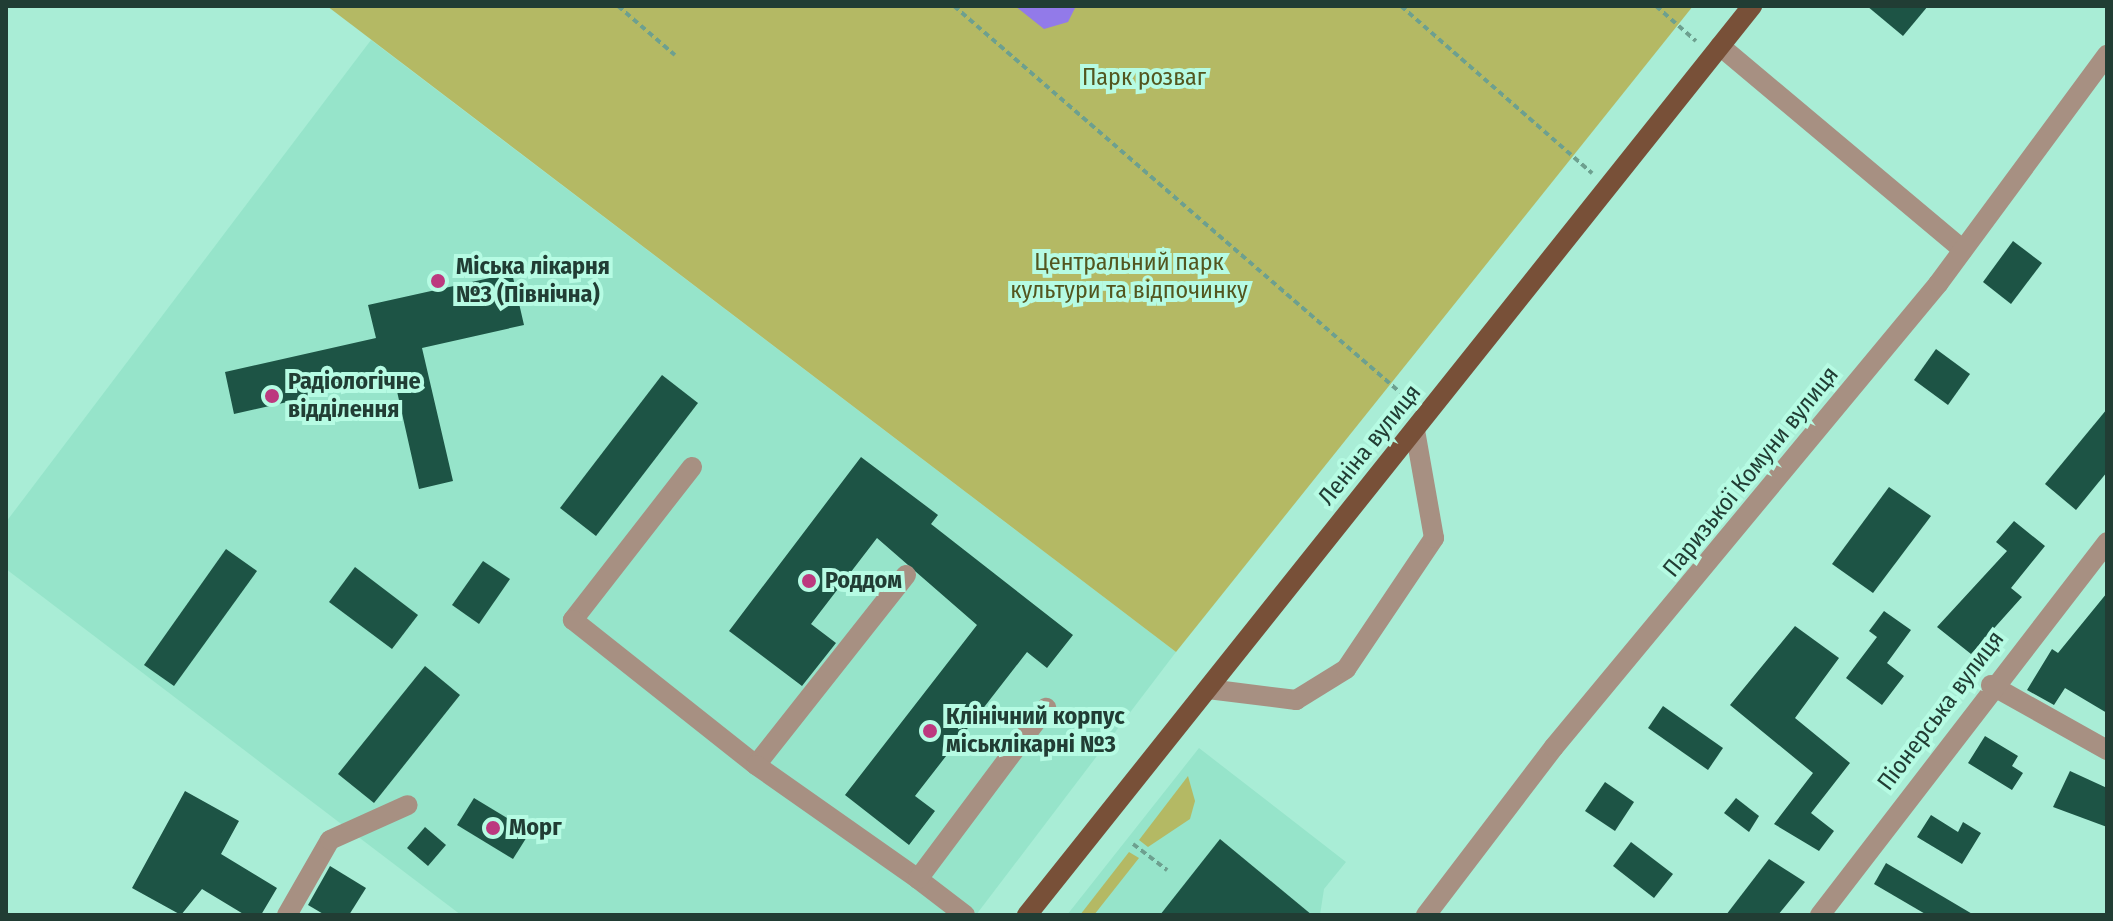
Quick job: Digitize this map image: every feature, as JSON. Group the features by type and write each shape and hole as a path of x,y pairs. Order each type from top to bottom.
{"main road":[{"name":"Леніна вулиця","path":"1027,915 1752,6"}],"street":[{"path":"1717,51 1963,250"},
{"name":"Паризької Комуни вулиця","path":"1426,915 1554,747 1754,513 1963,250 2107,55"},
{"path":"1208,689 1296,700 1346,669 1434,538 1421,423"},
{"path":"692,467 573,620 756,765 965,915"},
{"name":"Піонерська вулиця","path":"1820,915 1991,685 2107,542"},
{"path":"756,765 906,575"},
{"path":"1991,685 2107,750"},
{"path":"918,879 1046,708"},
{"path":"287,915 330,840 408,805"}],"path":[{"path":"618,6 675,55"},
{"path":"954,6 1421,423"},
{"path":"1401,6 1609,188"},
{"path":"1656,6 1717,51"},
{"path":"1133,844 1167,870"}],"shaded area":[{"path":"1015,6 1076,6 1068,22 1044,29"},
{"name":"Міська лікарня №3 (Північна)","path":"371,40 1176,652 976,915 461,915 6,569 6,522"},
{"path":"1199,748 1346,862 1324,889 1320,915 1067,915"}],"green space":[{"name":"Центральний парк культури та відпочинку","path":"327,6 1693,6 1176,652"},
{"path":"1188,776 1195,801 1190,819 1148,847 1139,840"},
{"path":"1129,852 1139,858 1094,915 1080,915"}],"building":[{"path":"1867,6 1928,6 1903,36"},
{"path":"2013,241 2042,263 2011,304 1983,282"},
{"name":"Радіологічне відділення","path":"512,273 524,325 422,348 453,481 419,489 394,378 234,414 225,372 376,338 368,305"},
{"path":"1936,349 1970,374 1948,405 1914,380"},
{"path":"662,375 698,403 596,536 560,508"},
{"path":"2107,409 2107,472 2076,510 2045,484"},
{"path":"861,457 938,515 931,524 1073,635 1047,668 1027,652 915,796 935,811 909,845 845,795 977,625 877,538 811,624 836,643 802,686 729,631"},
{"path":"1889,487 1931,516 1873,593 1832,564"},
{"path":"2014,521 2045,546 2011,588 2022,597 1971,654 1937,627 2007,551 1996,542"},
{"path":"226,549 257,571 174,686 144,665"},
{"path":"483,561 510,579 479,624 452,605"},
{"path":"355,567 418,615 392,649 329,602"},
{"path":"2107,593 2107,713 2065,688 2054,705 2027,690 2052,649 2058,653"},
{"path":"1884,611 1911,630 1887,663 1904,676 1882,705 1846,678 1877,637 1869,631"},
{"path":"1795,626 1839,658 1795,718 1850,763 1811,813 1834,831 1819,851 1774,824 1813,773 1730,705"},
{"path":"425,666 460,695 374,803 338,774"},
{"path":"1663,706 1723,748 1708,770 1648,728"},
{"path":"1985,736 2018,756 2012,766 2023,773 2012,790 1968,763"},
{"path":"2070,771 2107,788 2107,827 2053,807"},
{"path":"1605,782 1634,802 1615,831 1585,811"},
{"path":"185,791 239,821 221,854 277,888 261,915 245,915 202,889 181,915 132,888"},
{"name":"Морг","path":"474,798 530,832 513,859 457,825"},
{"path":"1736,798 1759,816 1749,832 1724,813"},
{"path":"1931,815 1958,832 1963,822 1981,833 1962,864 1917,837"},
{"path":"425,827 446,845 428,866 407,848"},
{"path":"1220,839 1312,915 1160,915"},
{"path":"1631,842 1673,874 1654,898 1613,866"},
{"path":"1769,859 1805,882 1778,915 1726,915"},
{"path":"1886,863 1974,915 1927,915 1874,884"},
{"path":"330,866 366,888 349,915 325,915 308,905"}],"place":[{"name":"Міська лікарня №3 (Північна)","path":"438,281"},
{"name":"Радіологічне відділення","path":"272,396"},
{"name":"Роддом","path":"809,581"},
{"name":"Клінічний корпус міськлікарні №3","path":"930,731"},
{"name":"Морг","path":"493,828"}],"park label":[{"name":"Парк розваг","path":"1144,78"}]}
